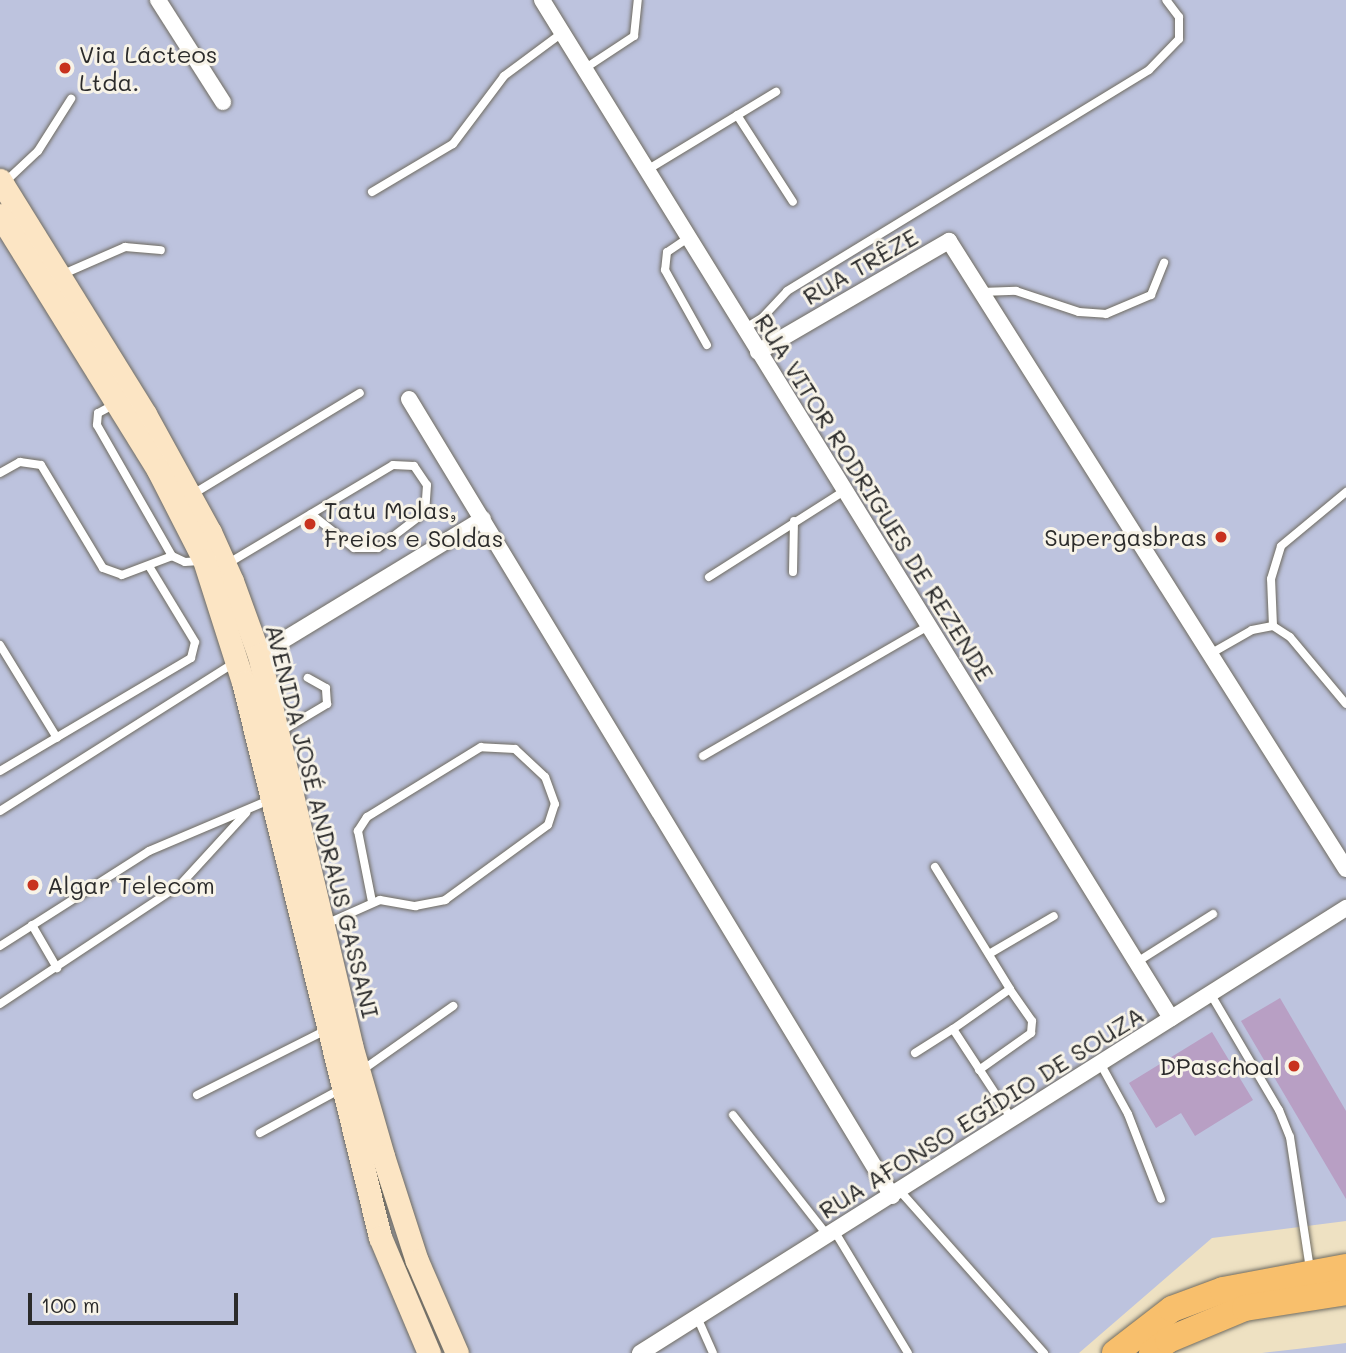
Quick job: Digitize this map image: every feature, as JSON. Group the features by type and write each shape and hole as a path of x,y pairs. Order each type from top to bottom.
{"main road":[{"name":"AVENIDA JOSÉ ANDRAUS GASSANI","path":"3,196 58,276 158,470 214,563 259,655 277,734 281,807 338,1041 417,1261 457,1353"},
{"name":"AVENIDA JOSÉ ANDRAUS GASSANI","path":"3,196 124,400 190,495 214,563 236,662 281,807 323,925 338,1041"},
{"name":"AVENIDA JOSÉ ANDRAUS GASSANI","path":"351,1080 391,1271 429,1353"},
{"path":"391,1271 417,1261"},
{"path":"1152,1353 1168,1340 1311,1284 1346,1267"},
{"path":"1115,1353 1172,1309 1223,1290 1311,1284 1346,1292"}],"street":[{"path":"158,0 223,102"},
{"name":"RUA VITOR RODRIGUES DE REZENDE","path":"542,0 1171,1018"},
{"name":"RUA TRÊZE","path":"758,352 948,241 981,292"},
{"path":"981,292 1346,869"},
{"path":"409,399 896,1194"},
{"path":"259,655 483,519"},
{"name":"RUA AFONSO EGÍDIO DE SOUZA","path":"640,1353 1344,911"}],"lane":[{"path":"584,69 634,36 638,0"},
{"path":"744,329 798,284 1149,70 1178,38 1179,17 1166,0"},
{"path":"372,192 453,144 504,76 562,33"},
{"path":"647,170 776,92"},
{"path":"3,196 71,99"},
{"path":"737,115 793,202"},
{"path":"688,238 667,252 665,270 706,345"},
{"path":"58,276 125,247 146,245 161,250"},
{"path":"981,292 1016,291 1079,312 1106,314 1151,295 1164,262"},
{"path":"190,495 360,393"},
{"path":"124,400 99,413 97,425 172,556 186,562 214,563 311,514 393,465 414,466 427,485 425,512 378,548 354,548 311,514"},
{"path":"0,472 20,462 41,465 103,568 122,575 172,556"},
{"path":"709,577 844,491"},
{"path":"1273,626 1271,579 1281,546 1346,492"},
{"path":"793,572 794,521"},
{"path":"0,771 191,657 195,642 149,566"},
{"path":"703,757 928,625"},
{"path":"1210,654 1252,630 1273,626 1290,637 1346,704"},
{"path":"0,645 57,737"},
{"path":"0,811 236,662"},
{"path":"277,734 327,704 326,688 308,678"},
{"path":"323,925 372,902 390,900 415,906 445,900 548,825 555,804 545,777 515,749 481,747 367,817 358,831 372,902"},
{"path":"0,946 149,851 246,813 281,807"},
{"path":"0,1004 180,885 246,813"},
{"path":"935,867 1031,1021 1031,1033 979,1070"},
{"path":"1137,962 1213,914"},
{"path":"989,954 1054,916"},
{"path":"32,925 57,968"},
{"path":"915,1053 1010,989"},
{"path":"1210,993 1279,1110 1290,1137 1311,1284"},
{"path":"260,1133 351,1080 453,1006"},
{"path":"953,1029 1012,1119"},
{"path":"197,1095 338,1041"},
{"path":"1100,1063 1128,1114 1161,1199"},
{"path":"733,1115 832,1234 908,1353"},
{"path":"896,1194 1044,1353"},
{"path":"697,1317 713,1353"}],"shaded area":[{"path":"0,0 1346,0 1346,1221 1212,1238 1079,1353 0,1353"},
{"path":"1346,1343 1346,1353 1262,1353 1297,1349"}],"building":[{"name":"DPaschoal","path":"1280,998 1346,1111 1346,1199 1241,1021"},
{"path":"1212,1032 1253,1100 1195,1136 1181,1113 1156,1128 1129,1083"}],"place":[{"name":"Via Lácteos Ltda.","path":"65,68"},
{"name":"Tatu Molas, Freios e Soldas","path":"310,524"},
{"name":"Supergasbras","path":"1221,537"},
{"name":"Algar Telecom","path":"33,885"},
{"name":"DPaschoal","path":"1294,1066"}]}
